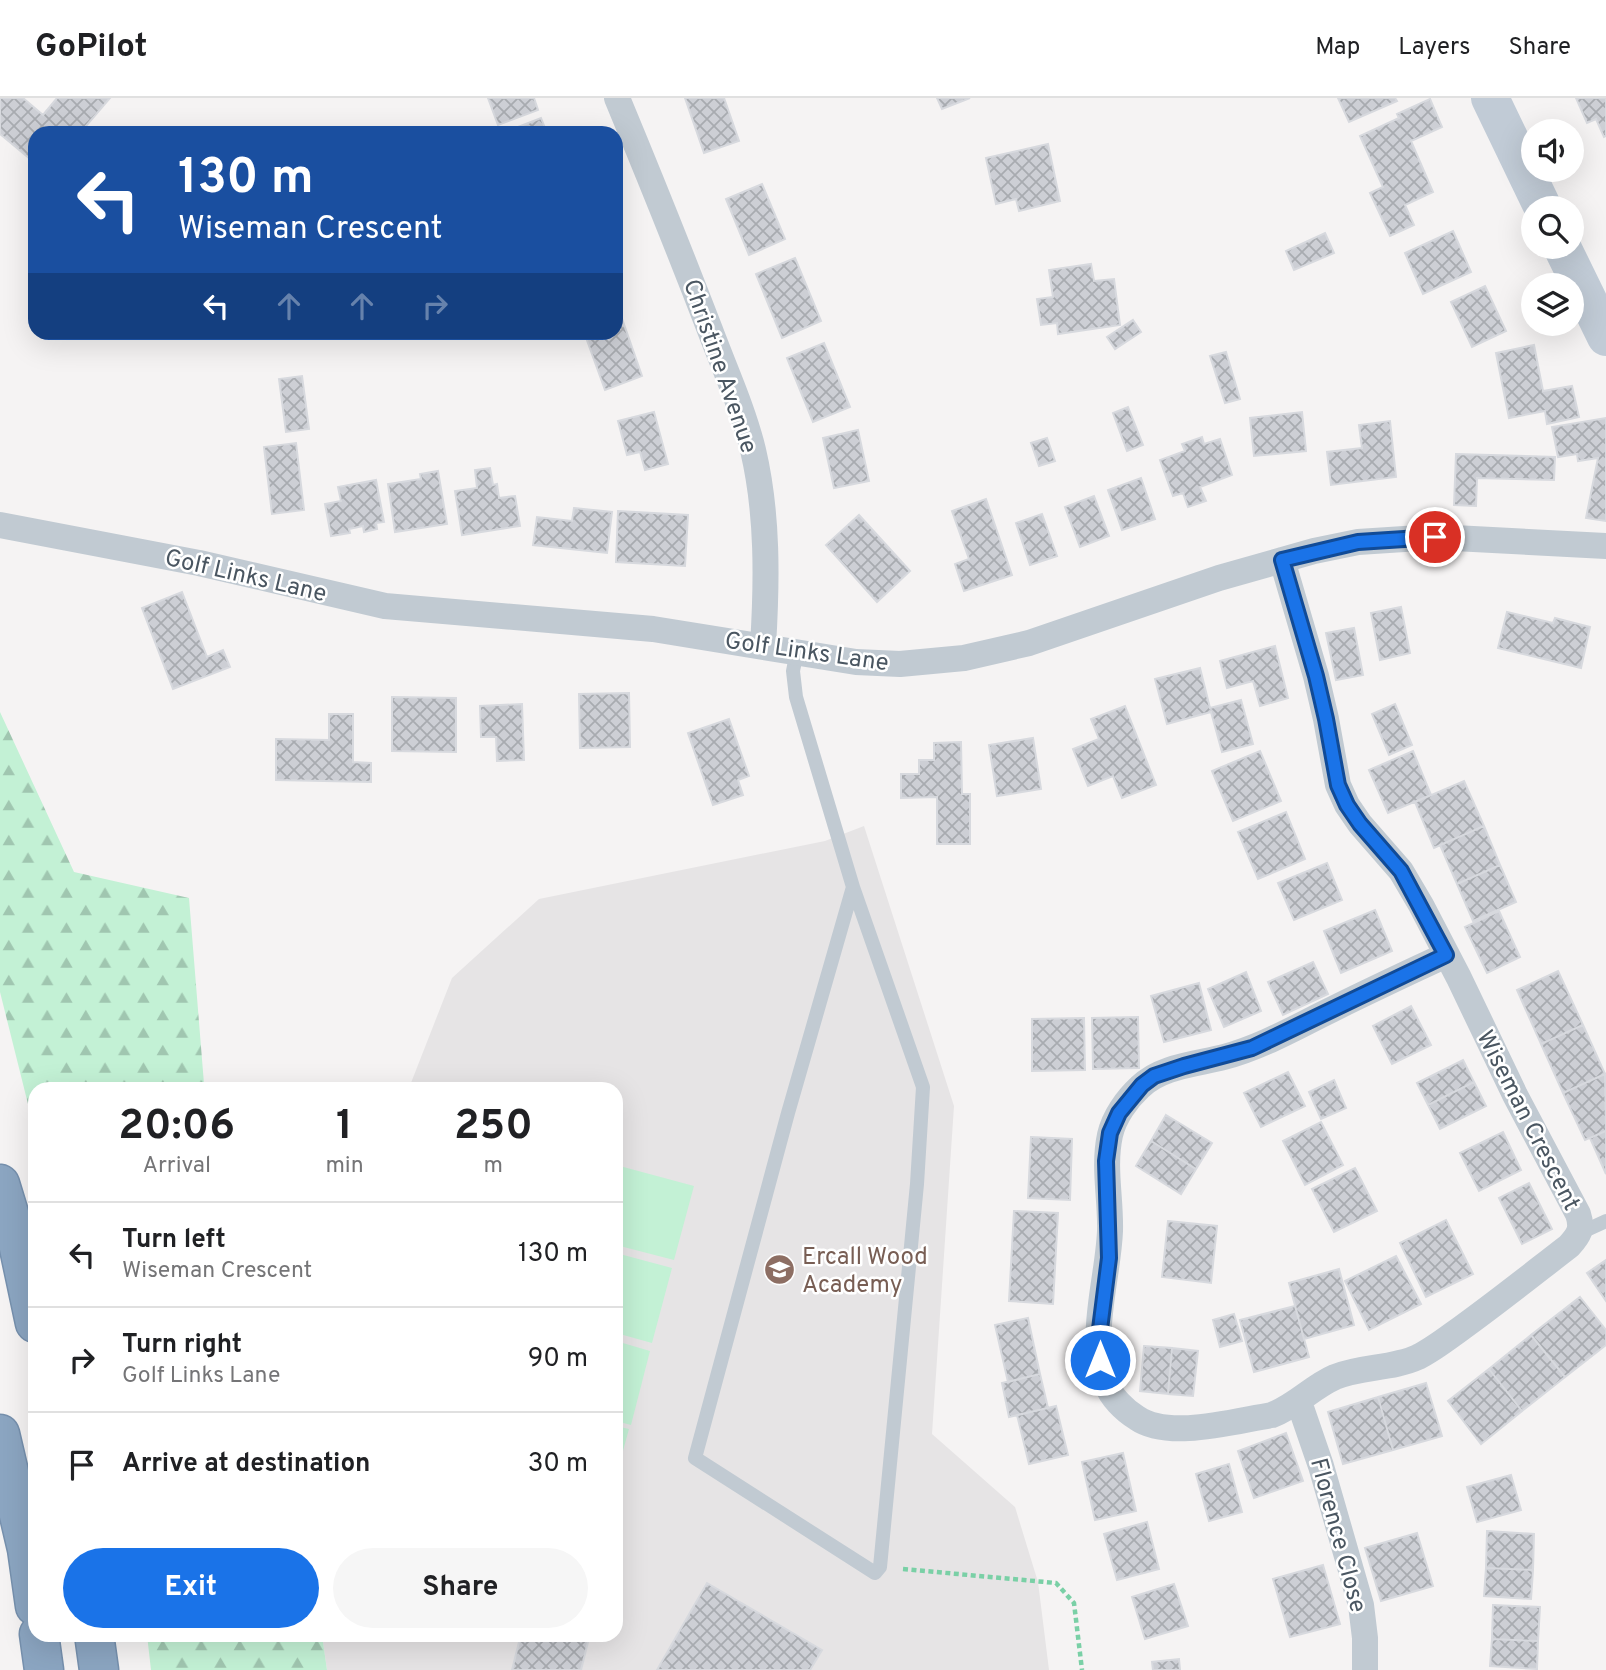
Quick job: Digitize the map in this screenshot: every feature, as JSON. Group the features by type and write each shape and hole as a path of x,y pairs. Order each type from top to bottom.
{"highway":[{"path":"0,1184 18,1243 28,1290"},
{"path":"0,1434 28,1556"},
{"path":"40,1642 44,1670"},
{"path":"95,1642 99,1670"}],"main road":[{"path":"1489,98 1537,196"},
{"path":"1568,259 1606,337"}],"street":[{"name":"Christine Avenue","path":"617,98 694,288 734,393 752,450 765,541 763,646"},
{"name":"Golf Links Lane","path":"0,525 199,563 385,606 653,629 856,662 900,664 988,654 1029,643 1219,578 1358,542 1418,537 1606,545"},
{"name":"Wiseman Crescent","path":"1282,560 1316,676 1338,785 1360,824 1401,871 1446,955 1520,1106 1578,1214 1580,1233 1569,1246 1491,1307 1420,1356 1399,1364 1337,1376 1316,1387 1299,1402 1272,1415 1179,1429 1156,1427 1138,1419 1118,1403 1106,1385 1100,1360 1099,1337 1109,1258 1106,1161 1110,1133 1119,1113 1142,1085 1154,1076 1252,1048 1446,955"},
{"name":"Florence Close","path":"1299,1402 1321,1466 1361,1605 1365,1670"}],"lane":[{"path":"797,652 793,671 796,697 853,887 923,1087 918,1184 880,1567 875,1573 695,1458 788,1114 853,887"},
{"path":"1580,1233 1606,1221"}],"path":[{"path":"880,1567 1056,1583 1074,1603 1082,1670"}],"shaded area":[{"name":"Ercall Wood Academy","path":"864,826 954,1106 932,1434 1015,1507 1038,1582 1049,1670 327,1670 323,1642 623,1642 623,1082 411,1082 452,978 539,899 825,841"}],"green space":[{"path":"0,712 74,872 189,898 204,1082 28,1082 28,1104 0,992"},
{"path":"623,1167 694,1186 674,1260 623,1247"},
{"path":"623,1255 672,1268 652,1343 623,1335"},
{"path":"623,1343 650,1351 631,1425 623,1423"},
{"path":"623,1428 629,1429 623,1451"},
{"path":"148,1642 323,1642 327,1670 151,1670"}],"building":[{"path":"0,98 23,98 43,115 57,98 110,98 86,126 28,126 28,157 0,134"},
{"path":"488,98 534,98 538,110 498,125"},
{"path":"685,98 724,98 739,141 704,153"},
{"path":"937,98 970,98 942,109"},
{"path":"1338,98 1395,98 1397,101 1349,122"},
{"path":"1576,98 1606,98 1606,136 1604,137 1596,119 1587,123"},
{"path":"1430,99 1442,127 1411,141 1433,192 1405,205 1414,225 1390,236 1370,193 1383,187 1360,136 1399,118 1397,114"},
{"path":"541,118 544,126 520,126"},
{"path":"1048,144 1060,201 1019,211 1016,199 996,204 986,158"},
{"path":"762,184 785,239 749,255 726,199"},
{"path":"1453,231 1471,272 1423,294 1405,253"},
{"path":"1325,233 1334,253 1294,270 1286,251"},
{"path":"795,258 821,321 782,338 756,274"},
{"path":"1091,264 1094,281 1114,279 1120,325 1058,334 1057,323 1041,325 1037,299 1053,297 1049,270"},
{"path":"1485,286 1506,331 1472,347 1451,302"},
{"path":"1133,320 1141,332 1115,349 1107,337"},
{"path":"623,321 642,376 605,390 587,340 623,340"},
{"path":"824,343 850,407 813,422 787,358"},
{"path":"1534,345 1543,391 1572,386 1579,417 1547,424 1545,411 1509,418 1496,353"},
{"path":"1226,352 1240,399 1225,403 1210,356"},
{"path":"302,376 309,429 286,432 279,379"},
{"path":"1128,407 1143,445 1127,451 1113,413"},
{"path":"654,412 668,464 645,470 640,452 627,455 618,421"},
{"path":"1302,412 1306,451 1254,456 1250,418"},
{"path":"1606,418 1606,521 1586,518 1598,458 1578,461 1577,454 1558,457 1552,427"},
{"path":"1390,421 1396,477 1331,485 1327,452 1362,448 1359,425"},
{"path":"858,430 869,481 834,488 823,438"},
{"path":"1202,437 1204,444 1220,439 1232,475 1200,487 1206,501 1188,507 1183,493 1173,496 1160,460 1185,451 1182,444"},
{"path":"1047,438 1055,461 1039,466 1031,443"},
{"path":"296,443 304,510 272,514 264,447"},
{"path":"1456,454 1555,457 1554,480 1477,478 1476,506 1454,505"},
{"path":"490,468 493,485 497,484 499,498 515,496 520,526 462,535 455,491 477,488 475,470"},
{"path":"438,471 447,524 395,532 388,484 421,479 420,474"},
{"path":"1141,478 1155,519 1122,530 1108,490"},
{"path":"376,480 384,522 376,523 377,529 364,532 363,526 349,529 350,533 331,536 325,504 341,501 338,487"},
{"path":"1094,496 1109,536 1080,547 1065,507"},
{"path":"986,499 1012,575 964,591 955,564 969,559 952,511"},
{"path":"574,508 612,512 607,553 533,545 537,517 572,521"},
{"path":"618,511 688,515 685,566 616,562"},
{"path":"1042,514 1057,556 1030,565 1016,523"},
{"path":"859,515 910,571 877,602 826,545"},
{"path":"182,592 207,657 223,650 230,667 173,689 142,608"},
{"path":"1401,607 1410,653 1380,660 1371,613"},
{"path":"1507,612 1553,623 1555,618 1590,627 1581,668 1498,648"},
{"path":"1354,628 1363,675 1336,680 1326,633"},
{"path":"1275,646 1288,698 1260,706 1253,681 1227,688 1220,661"},
{"path":"1200,668 1210,708 1241,700 1253,744 1222,752 1211,712 1167,724 1155,679"},
{"path":"629,693 630,747 580,748 579,694"},
{"path":"392,697 456,698 456,752 392,751"},
{"path":"522,704 524,760 497,761 496,737 481,737 480,706"},
{"path":"1395,704 1412,745 1389,755 1372,714"},
{"path":"1125,706 1156,785 1122,798 1113,776 1088,786 1073,749 1099,739 1091,719"},
{"path":"329,714 353,714 353,762 371,763 371,782 276,780 276,739 329,740"},
{"path":"729,719 749,776 738,780 743,795 713,805 688,733"},
{"path":"1033,738 1041,789 997,796 989,745"},
{"path":"961,742 962,794 970,794 970,844 937,844 937,797 901,798 901,774 919,774 919,760 934,760 934,743"},
{"path":"1260,751 1281,801 1233,821 1212,771"},
{"path":"1413,751 1431,795 1388,813 1369,770"},
{"path":"1464,781 1484,826 1434,848 1415,802"},
{"path":"1286,812 1305,859 1258,879 1238,832"},
{"path":"1484,826 1500,865 1457,884 1440,845"},
{"path":"1327,863 1342,900 1294,920 1278,883"},
{"path":"1500,865 1516,902 1473,921 1457,884"},
{"path":"1375,910 1392,951 1341,973 1324,931"},
{"path":"1499,911 1520,957 1487,973 1465,927"},
{"path":"1313,962 1328,994 1283,1015 1268,982"},
{"path":"1558,971 1583,1025 1541,1044 1517,990"},
{"path":"1246,972 1261,1011 1224,1027 1208,989"},
{"path":"1199,983 1211,1030 1164,1042 1151,996"},
{"path":"1411,1006 1431,1045 1392,1064 1373,1026"},
{"path":"1138,1017 1139,1068 1093,1069 1092,1018"},
{"path":"1084,1018 1085,1070 1032,1071 1032,1019"},
{"path":"1583,1025 1605,1074 1563,1093 1541,1044"},
{"path":"1463,1060 1474,1082 1428,1105 1417,1083"},
{"path":"1288,1072 1305,1106 1261,1127 1244,1093"},
{"path":"1605,1074 1606,1131 1585,1140 1563,1093"},
{"path":"1334,1080 1346,1108 1321,1119 1309,1092"},
{"path":"1474,1082 1486,1106 1440,1129 1428,1105"},
{"path":"1166,1115 1212,1143 1196,1169 1151,1141"},
{"path":"1321,1122 1343,1165 1305,1185 1283,1141"},
{"path":"1606,1131 1606,1174 1590,1138"},
{"path":"1503,1132 1521,1170 1479,1191 1460,1153"},
{"path":"1031,1137 1072,1139 1070,1200 1028,1198"},
{"path":"1151,1141 1196,1169 1181,1194 1136,1166"},
{"path":"1355,1168 1377,1211 1334,1232 1312,1189"},
{"path":"1529,1183 1552,1229 1522,1244 1499,1198"},
{"path":"1014,1211 1058,1213 1053,1304 1009,1301"},
{"path":"1446,1220 1473,1274 1426,1297 1400,1243"},
{"path":"1168,1221 1217,1226 1211,1283 1162,1277"},
{"path":"1396,1256 1421,1304 1369,1330 1345,1281"},
{"path":"1606,1260 1606,1301 1587,1273"},
{"path":"1339,1269 1354,1325 1304,1339 1289,1283"},
{"path":"1580,1297 1606,1330 1606,1345 1565,1377 1531,1335"},
{"path":"1295,1306 1309,1357 1254,1372 1240,1320"},
{"path":"1234,1314 1242,1341 1220,1347 1213,1320"},
{"path":"1028,1318 1040,1374 1008,1382 995,1325"},
{"path":"1531,1335 1565,1377 1522,1411 1489,1369"},
{"path":"1144,1346 1172,1348 1168,1394 1140,1391"},
{"path":"1172,1348 1198,1351 1193,1396 1168,1394"},
{"path":"1489,1369 1522,1411 1481,1444 1448,1401"},
{"path":"1040,1374 1048,1408 1009,1417 1002,1383"},
{"path":"1426,1383 1442,1436 1393,1450 1378,1397"},
{"path":"1378,1397 1393,1450 1343,1464 1328,1412"},
{"path":"1056,1406 1068,1455 1029,1464 1017,1415"},
{"path":"1286,1433 1303,1481 1254,1498 1238,1451"},
{"path":"1123,1453 1136,1511 1095,1520 1082,1462"},
{"path":"1229,1464 1242,1512 1209,1521 1196,1474"},
{"path":"1511,1475 1521,1510 1477,1522 1467,1487"},
{"path":"1147,1522 1159,1569 1117,1580 1104,1534"},
{"path":"1487,1531 1534,1534 1533,1570 1486,1568"},
{"path":"1417,1533 1433,1586 1381,1601 1365,1548"},
{"path":"1323,1565 1340,1624 1290,1637 1273,1579"},
{"path":"1486,1568 1533,1570 1531,1599 1484,1596"},
{"path":"707,1583 822,1650 810,1670 657,1670"},
{"path":"1174,1584 1188,1626 1145,1639 1132,1597"},
{"path":"1493,1605 1540,1607 1538,1641 1492,1639"},
{"path":"1492,1639 1538,1641 1537,1669 1490,1666"},
{"path":"519,1642 588,1642 581,1670 512,1670"},
{"path":"1179,1659 1180,1670 1153,1670 1152,1662"}],"place":[{"name":"Ercall Wood Academy","path":"779,1270"}],"route":[{"path":"1100,1360 1099,1337 1109,1258 1106,1161 1110,1133 1119,1113 1142,1085 1154,1076 1252,1048 1446,955 1401,871 1360,824 1338,785 1316,676 1282,560 1358,542 1435,537"}]}
